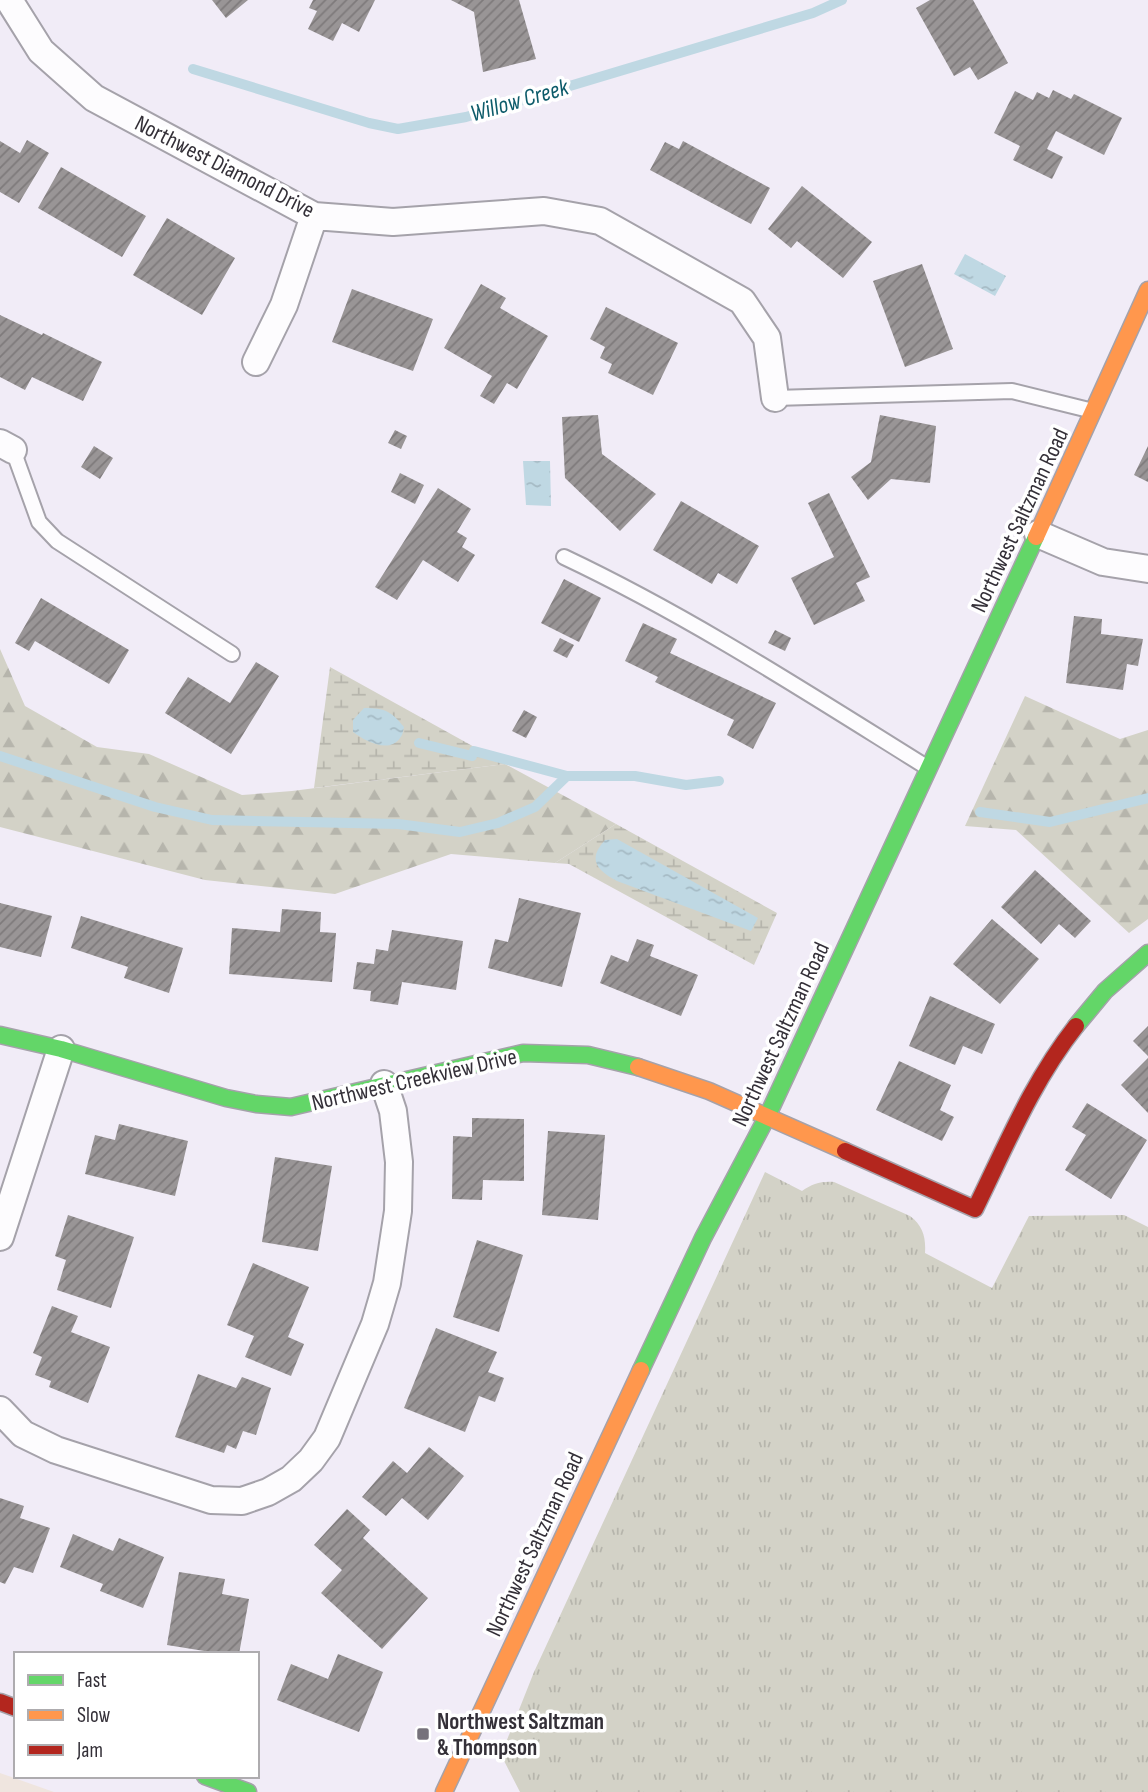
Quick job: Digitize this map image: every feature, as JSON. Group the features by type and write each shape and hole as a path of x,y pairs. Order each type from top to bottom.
{"main road":[{"name":"Northwest Saltzman Road","path":"444,1792 703,1237 767,1117 1038,534 1148,290"},
{"name":"Northwest Creekview Drive","path":"0,1035 61,1049 226,1098 291,1107 523,1053 588,1055 638,1067 697,1087 975,1209 1045,1069 1101,996 1129,967 1148,953"},
{"path":"210,1778 248,1792"}],"street":[{"name":"Northwest Diamond Drive","path":"9,0 41,51 94,98 314,216 393,222 544,211 600,221 742,301 767,338 775,398"},
{"path":"257,362 284,305 314,216"},
{"path":"1038,534 1103,562 1148,569"},
{"path":"0,1237 61,1049"},
{"path":"0,1410 23,1434 56,1450 211,1500 242,1501 268,1492 291,1479 311,1460 327,1438 375,1324 387,1283 398,1211 399,1162 393,1111 383,1084"}],"lane":[{"path":"775,398 1012,391 1094,411"},
{"path":"7,447 39,522 57,541 232,654"},
{"path":"564,557 617,582 780,676 929,769"}],"shaded area":[{"path":"0,1773 54,1792 0,1792"}],"green space":[{"path":"0,649 25,706 97,747 149,754 242,795 505,764 616,824 555,863 451,854 335,894 205,880 0,827"},
{"path":"330,667 505,764 314,788"},
{"path":"1025,696 1120,739 1148,730 1148,919 1129,933 1016,830 965,826"},
{"path":"616,824 777,913 754,965 569,864 555,863"},
{"path":"765,1172 802,1191 817,1184 834,1182 910,1216 923,1232 925,1253 992,1288 1029,1216 1124,1215 1148,1227 1148,1792 520,1792 501,1755 534,1672"}],"water":[{"path":"965,254 1006,276 995,296 954,274"},
{"path":"523,461 550,461 551,506 526,505"},
{"path":"364,708 382,710 395,717 404,727 401,737 395,743 383,746 353,732 353,720"},
{"path":"617,839 758,918 751,931 610,877 597,864 596,853 605,840"}],"building":[{"path":"212,0 248,0 226,18"},
{"path":"313,0 375,0 359,32 342,23 333,41 308,29 317,11 309,8"},
{"path":"451,0 519,0 536,59 483,72 474,12"},
{"path":"930,0 973,0 1008,63 978,80 970,67 954,76 916,8"},
{"path":"1053,90 1071,99 1074,94 1122,118 1104,155 1056,131 1047,149 1063,157 1052,179 1013,160 1020,146 994,133 1015,91 1033,100 1037,92 1049,98"},
{"path":"27,140 49,153 19,203 0,192 0,141 20,153"},
{"path":"683,141 770,188 751,224 650,170 665,142 679,149"},
{"path":"61,167 146,216 122,257 38,208"},
{"path":"802,186 872,242 843,278 797,241 791,248 768,229"},
{"path":"167,218 235,258 202,315 133,275"},
{"path":"922,264 953,349 905,367 873,281"},
{"path":"481,284 506,298 500,308 548,336 517,389 507,383 494,404 480,396 492,376 444,348"},
{"path":"352,289 433,319 413,371 332,342"},
{"path":"606,307 678,343 653,395 608,373 612,364 600,358 605,347 590,339"},
{"path":"0,315 102,362 83,401 32,377 25,390 0,377"},
{"path":"598,415 602,454 656,494 620,531 565,478 562,417"},
{"path":"880,415 936,426 930,483 891,479 868,500 851,477 871,462"},
{"path":"395,430 407,436 401,449 388,443"},
{"path":"94,446 113,458 100,479 81,467"},
{"path":"1148,446 1148,482 1134,475"},
{"path":"400,473 424,485 415,504 391,492"},
{"path":"438,488 471,509 457,532 467,538 462,547 475,555 458,582 423,560 397,600 375,587"},
{"path":"829,493 870,577 856,583 865,601 814,625 791,578 834,557 808,503"},
{"path":"681,501 759,546 737,584 718,573 712,584 653,550"},
{"path":"564,579 601,598 579,642 541,623"},
{"path":"41,598 129,650 109,684 35,641 29,651 15,643"},
{"path":"1074,616 1102,619 1101,634 1143,639 1138,666 1127,664 1123,690 1066,683"},
{"path":"643,623 677,639 670,653 776,703 753,749 727,735 734,720 655,682 658,677 625,661"},
{"path":"775,630 791,638 785,651 768,643"},
{"path":"560,638 574,645 567,658 553,651"},
{"path":"256,662 279,676 231,754 165,713 188,677 230,703"},
{"path":"524,710 537,717 526,738 512,731"},
{"path":"1035,870 1091,921 1075,938 1059,924 1041,944 1001,907"},
{"path":"519,898 581,913 562,987 488,968 495,939 508,942"},
{"path":"0,903 52,916 41,957 0,947"},
{"path":"282,909 321,912 320,932 336,933 332,982 229,974 232,928 280,932"},
{"path":"81,916 183,948 169,993 124,978 128,967 71,948"},
{"path":"992,919 1039,959 1000,1004 953,964"},
{"path":"392,930 463,941 456,990 402,982 398,1005 370,1001 371,991 353,989 357,962 374,964 376,949 388,951"},
{"path":"637,939 654,945 650,956 698,975 681,1016 600,983 611,955 628,962"},
{"path":"930,996 995,1024 982,1054 963,1046 955,1065 909,1046"},
{"path":"1148,1026 1148,1056 1133,1041"},
{"path":"1148,1058 1148,1113 1121,1085"},
{"path":"899,1061 951,1085 940,1110 954,1117 942,1141 876,1110"},
{"path":"1087,1103 1147,1140 1111,1199 1065,1170 1086,1135 1072,1127"},
{"path":"472,1118 524,1119 524,1181 483,1180 482,1200 452,1199 453,1136 472,1137"},
{"path":"119,1124 188,1141 175,1196 85,1174 95,1135 115,1140"},
{"path":"548,1131 605,1135 598,1220 542,1215"},
{"path":"275,1157 332,1166 318,1251 262,1242"},
{"path":"68,1215 134,1237 111,1308 57,1290 66,1260 55,1256"},
{"path":"477,1240 523,1255 499,1332 453,1317"},
{"path":"253,1263 309,1287 288,1337 304,1344 291,1376 245,1357 254,1336 227,1325"},
{"path":"52,1306 78,1316 71,1332 110,1347 88,1403 49,1387 51,1381 35,1375 42,1357 33,1353"},
{"path":"436,1328 497,1352 488,1372 504,1378 495,1402 479,1396 465,1432 404,1408"},
{"path":"198,1374 236,1388 242,1377 271,1388 256,1435 243,1431 236,1449 227,1445 224,1453 175,1437"},
{"path":"429,1447 464,1476 428,1520 402,1498 386,1516 362,1497 393,1461 407,1473"},
{"path":"0,1498 24,1506 20,1518 50,1528 33,1573 14,1567 5,1584 0,1582"},
{"path":"347,1509 370,1530 363,1538 428,1598 382,1649 321,1593 342,1570 314,1545"},
{"path":"73,1534 113,1551 119,1538 164,1557 143,1608 100,1591 103,1584 60,1567"},
{"path":"179,1572 225,1579 222,1594 249,1599 239,1652 211,1652 167,1645"},
{"path":"338,1654 383,1672 359,1732 277,1700 291,1664 328,1679"}],"waterway":[{"name":"Willow Creek","path":"193,69 369,123 398,129 466,117 813,13 842,0"},
{"path":"419,743 472,756 474,751 567,776"},
{"path":"0,756 155,807 212,820 398,824 460,832 498,823 535,807 567,776 635,776 686,785 719,781"},
{"path":"980,812 1050,822 1148,798"}],"traffic: fast":[{"path":"641,1370 703,1238 767,1117 1036,537"},
{"path":"1076,1026 1105,991 1148,953"},
{"path":"0,1035 61,1049 226,1098 291,1107 523,1053 588,1055 638,1067"},
{"path":"210,1778 248,1792"}],"traffic: slow":[{"path":"1036,537 1148,290"},
{"path":"638,1067 709,1091 845,1151"},
{"path":"444,1792 641,1370"}],"traffic: jam":[{"path":"845,1151 975,1209 1033,1092 1076,1026"},
{"path":"0,1702 14,1707"}],"place":[{"name":"Northwest Saltzman & Thompson","path":"423,1734"}]}
